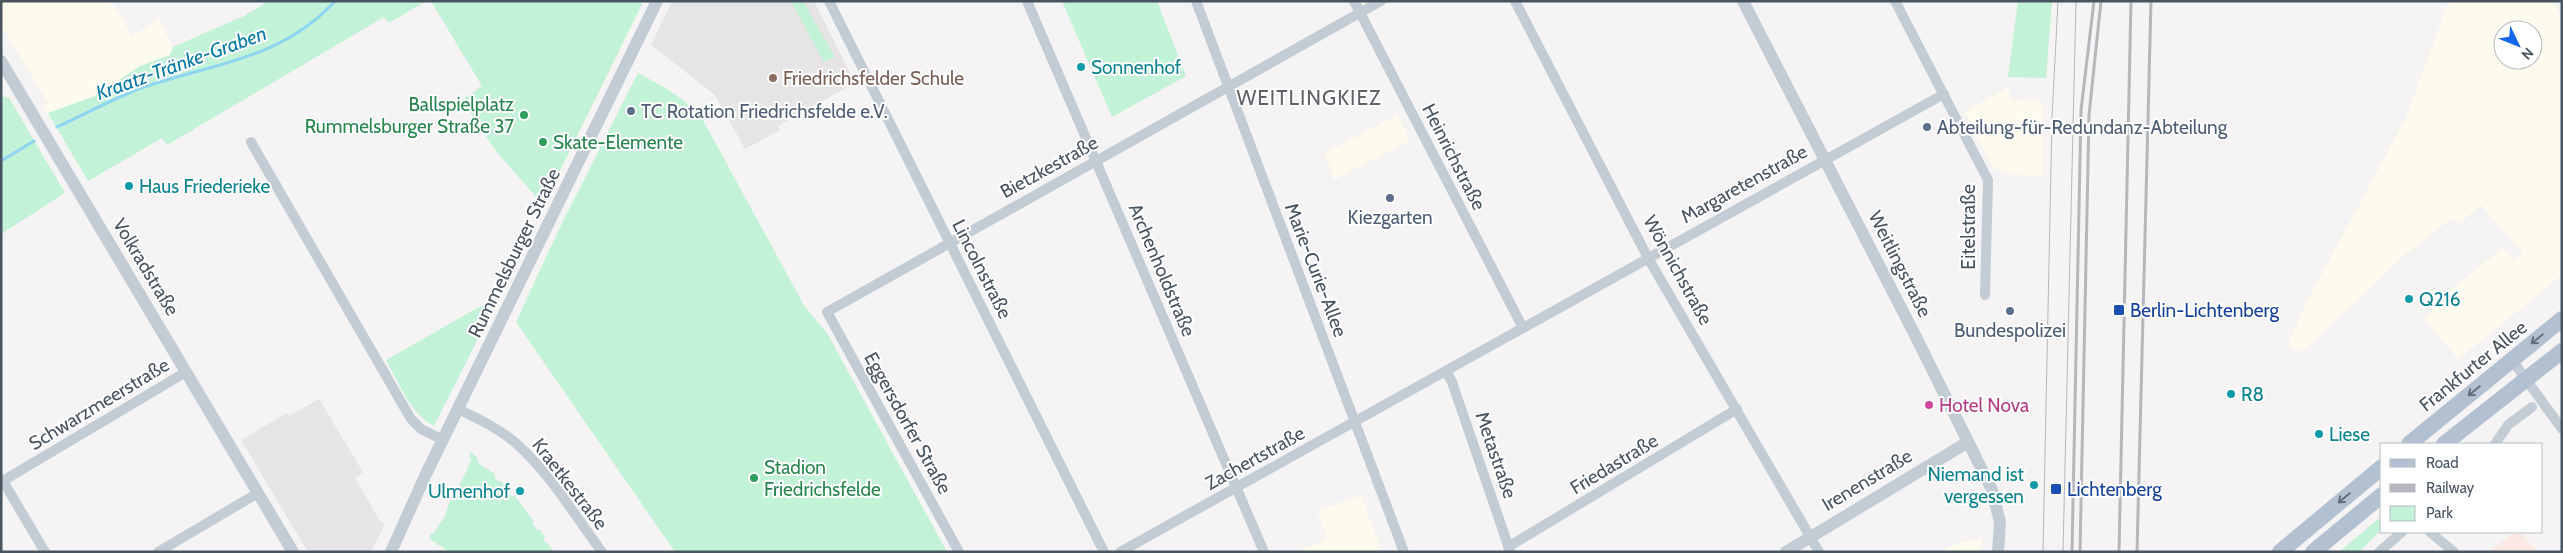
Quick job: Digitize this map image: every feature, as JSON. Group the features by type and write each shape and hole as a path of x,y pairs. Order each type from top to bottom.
{"main road":[{"name":"Frankfurter Allee","path":"2410,443 2562,319"},
{"path":"2445,443 2524,379 2562,351"},
{"path":"2280,552 2380,469"},
{"path":"2313,552 2380,497"}],"street":[{"name":"Rummelsburger Straße","path":"391,552 443,440 657,1"},
{"name":"Lincolnstraße","path":"829,1 1104,552"},
{"name":"Archenholdstraße","path":"1027,1 1264,552"},
{"name":"Marie-Curie-Allee","path":"1196,1 1404,552"},
{"name":"Heinrichstraße","path":"1354,1 1522,328"},
{"name":"Bietzkestraße","path":"827,312 1381,1"},
{"name":"Wönnichstraße","path":"1515,1 1648,258 1819,552"},
{"name":"Weitlingstraße","path":"1743,1 1992,490 1998,508 2000,531 1998,552"},
{"name":"Eitelstraße","path":"1895,1 1988,180 1985,295"},
{"name":"Volkradstraße","path":"3,69 293,552"},
{"name":"Margaretenstraße","path":"1406,394 1944,94"},
{"path":"251,142 411,420 421,429 443,440"},
{"name":"Eggersdorfer Straße","path":"827,312 959,552"},
{"path":"2512,360 2562,429"},
{"name":"Metastraße","path":"1446,371 1452,382 1509,549"},
{"name":"Schwarzmeerstraße","path":"45,552 2,482 186,372"},
{"name":"Zachertstraße","path":"1120,552 1406,394"},
{"path":"2496,443 2508,425 2532,407"},
{"name":"Kraetkestraße","path":"458,409 491,426 518,445 540,468 602,552"},
{"name":"Friedastraße","path":"1509,549 1737,409"},
{"name":"Irenenstraße","path":"1786,552 1968,442"},
{"path":"158,552 258,493"},
{"path":"2379,552 2401,533"},
{"path":"2431,533 2454,552"}],"shaded area":[{"path":"1,1 111,1 132,36 159,20 173,47 171,55 140,66 95,96 48,113 43,107 48,103 1,25"},
{"name":"Friedrichsfelder Schule","path":"672,1 814,1 855,83 778,126 780,130 745,149 715,95 651,45"},
{"path":"2449,1 2553,1 2562,19 2562,275 2458,359 2425,319 2438,301 2502,248 2514,261 2523,253 2481,205 2460,223 2451,219 2407,253 2302,352 2288,346 2305,305 2406,118"},
{"path":"2009,87 2010,100 2042,101 2042,176 2025,176 1994,169 1964,112"},
{"path":"1397,115 1410,141 1334,180 1325,153"},
{"path":"319,399 363,472 355,478 380,521 385,524 371,552 308,552 241,440 287,413 289,416"},
{"path":"1361,495 1381,549 1374,552 1296,552 1328,538 1317,511"},
{"path":"2514,533 2522,533 2537,552 2489,552"},
{"path":"1983,538 1980,552 1941,552 1957,543"}],"green space":[{"path":"269,1 426,1 389,23 384,17 167,145 162,138 88,181 48,113 95,96 140,66 170,55 173,47 244,16"},
{"path":"431,1 640,1 642,4 543,205 496,151 462,100 482,86"},
{"path":"791,1 803,1 835,57 824,62"},
{"path":"1062,1 1157,1 1186,76 1112,117"},
{"path":"2018,1 2052,1 2046,78 2008,77"},
{"path":"638,73 666,88 690,106 704,122 805,307 827,333 947,552 675,552 516,322 562,223"},
{"path":"1,96 9,98 65,193 1,234"},
{"path":"500,295 434,426 418,414 412,406 386,360"},
{"path":"471,452 477,457 479,464 495,474 494,476 499,482 501,481 512,497 514,495 534,522 532,523 537,530 539,529 545,537 543,539 555,552 449,552 429,538 445,516 450,500 452,501 470,463 471,458 469,457"},
{"path":"2380,518 2380,531 2359,552 2339,552"}],"waterway":[{"name":"Kraatz-Tränke-Graben","path":"57,127 136,90 267,49 291,37 314,21 335,1"},
{"name":"Kraatz-Tränke-Graben","path":"1,161 34,141"}],"tram line":[{"path":"2043,552 2052,118 2058,1"},
{"path":"2063,552 2076,1"}],"railway":[{"path":"2072,552 2081,110 2094,1"},
{"path":"2080,552 2089,115 2101,1"},
{"path":"2119,552 2131,1"},
{"path":"2137,552 2151,1"}],"place":[{"name":"Sonnenhof","path":"1081,67"},
{"name":"Friedrichsfelder Schule","path":"773,78"},
{"name":"TC Rotation Friedrichsfelde e.V.","path":"631,111"},
{"name":"Ballspielplatz Rummelsburger Straße 37","path":"524,115"},
{"name":"Abteilung-für-Redundanz-Abteilung","path":"1927,127"},
{"name":"Skate-Elemente","path":"543,142"},
{"name":"Haus Friederieke","path":"129,186"},
{"name":"Kiezgarten","path":"1390,198"},
{"name":"Q216","path":"2409,299"},
{"name":"Berlin-Lichtenberg","path":"2119,310"},
{"name":"Bundespolizei","path":"2010,311"},
{"name":"R8","path":"2231,394"},
{"name":"Hotel Nova","path":"1929,405"},
{"name":"Liese","path":"2319,434"},
{"name":"Stadion Friedrichsfelde","path":"754,478"},
{"name":"Niemand ist vergessen","path":"2034,485"},
{"name":"Lichtenberg","path":"2056,489"},
{"name":"Ulmenhof","path":"520,491"}],"district":[{"name":"WEITLINGKIEZ","path":"1309,97"}]}
